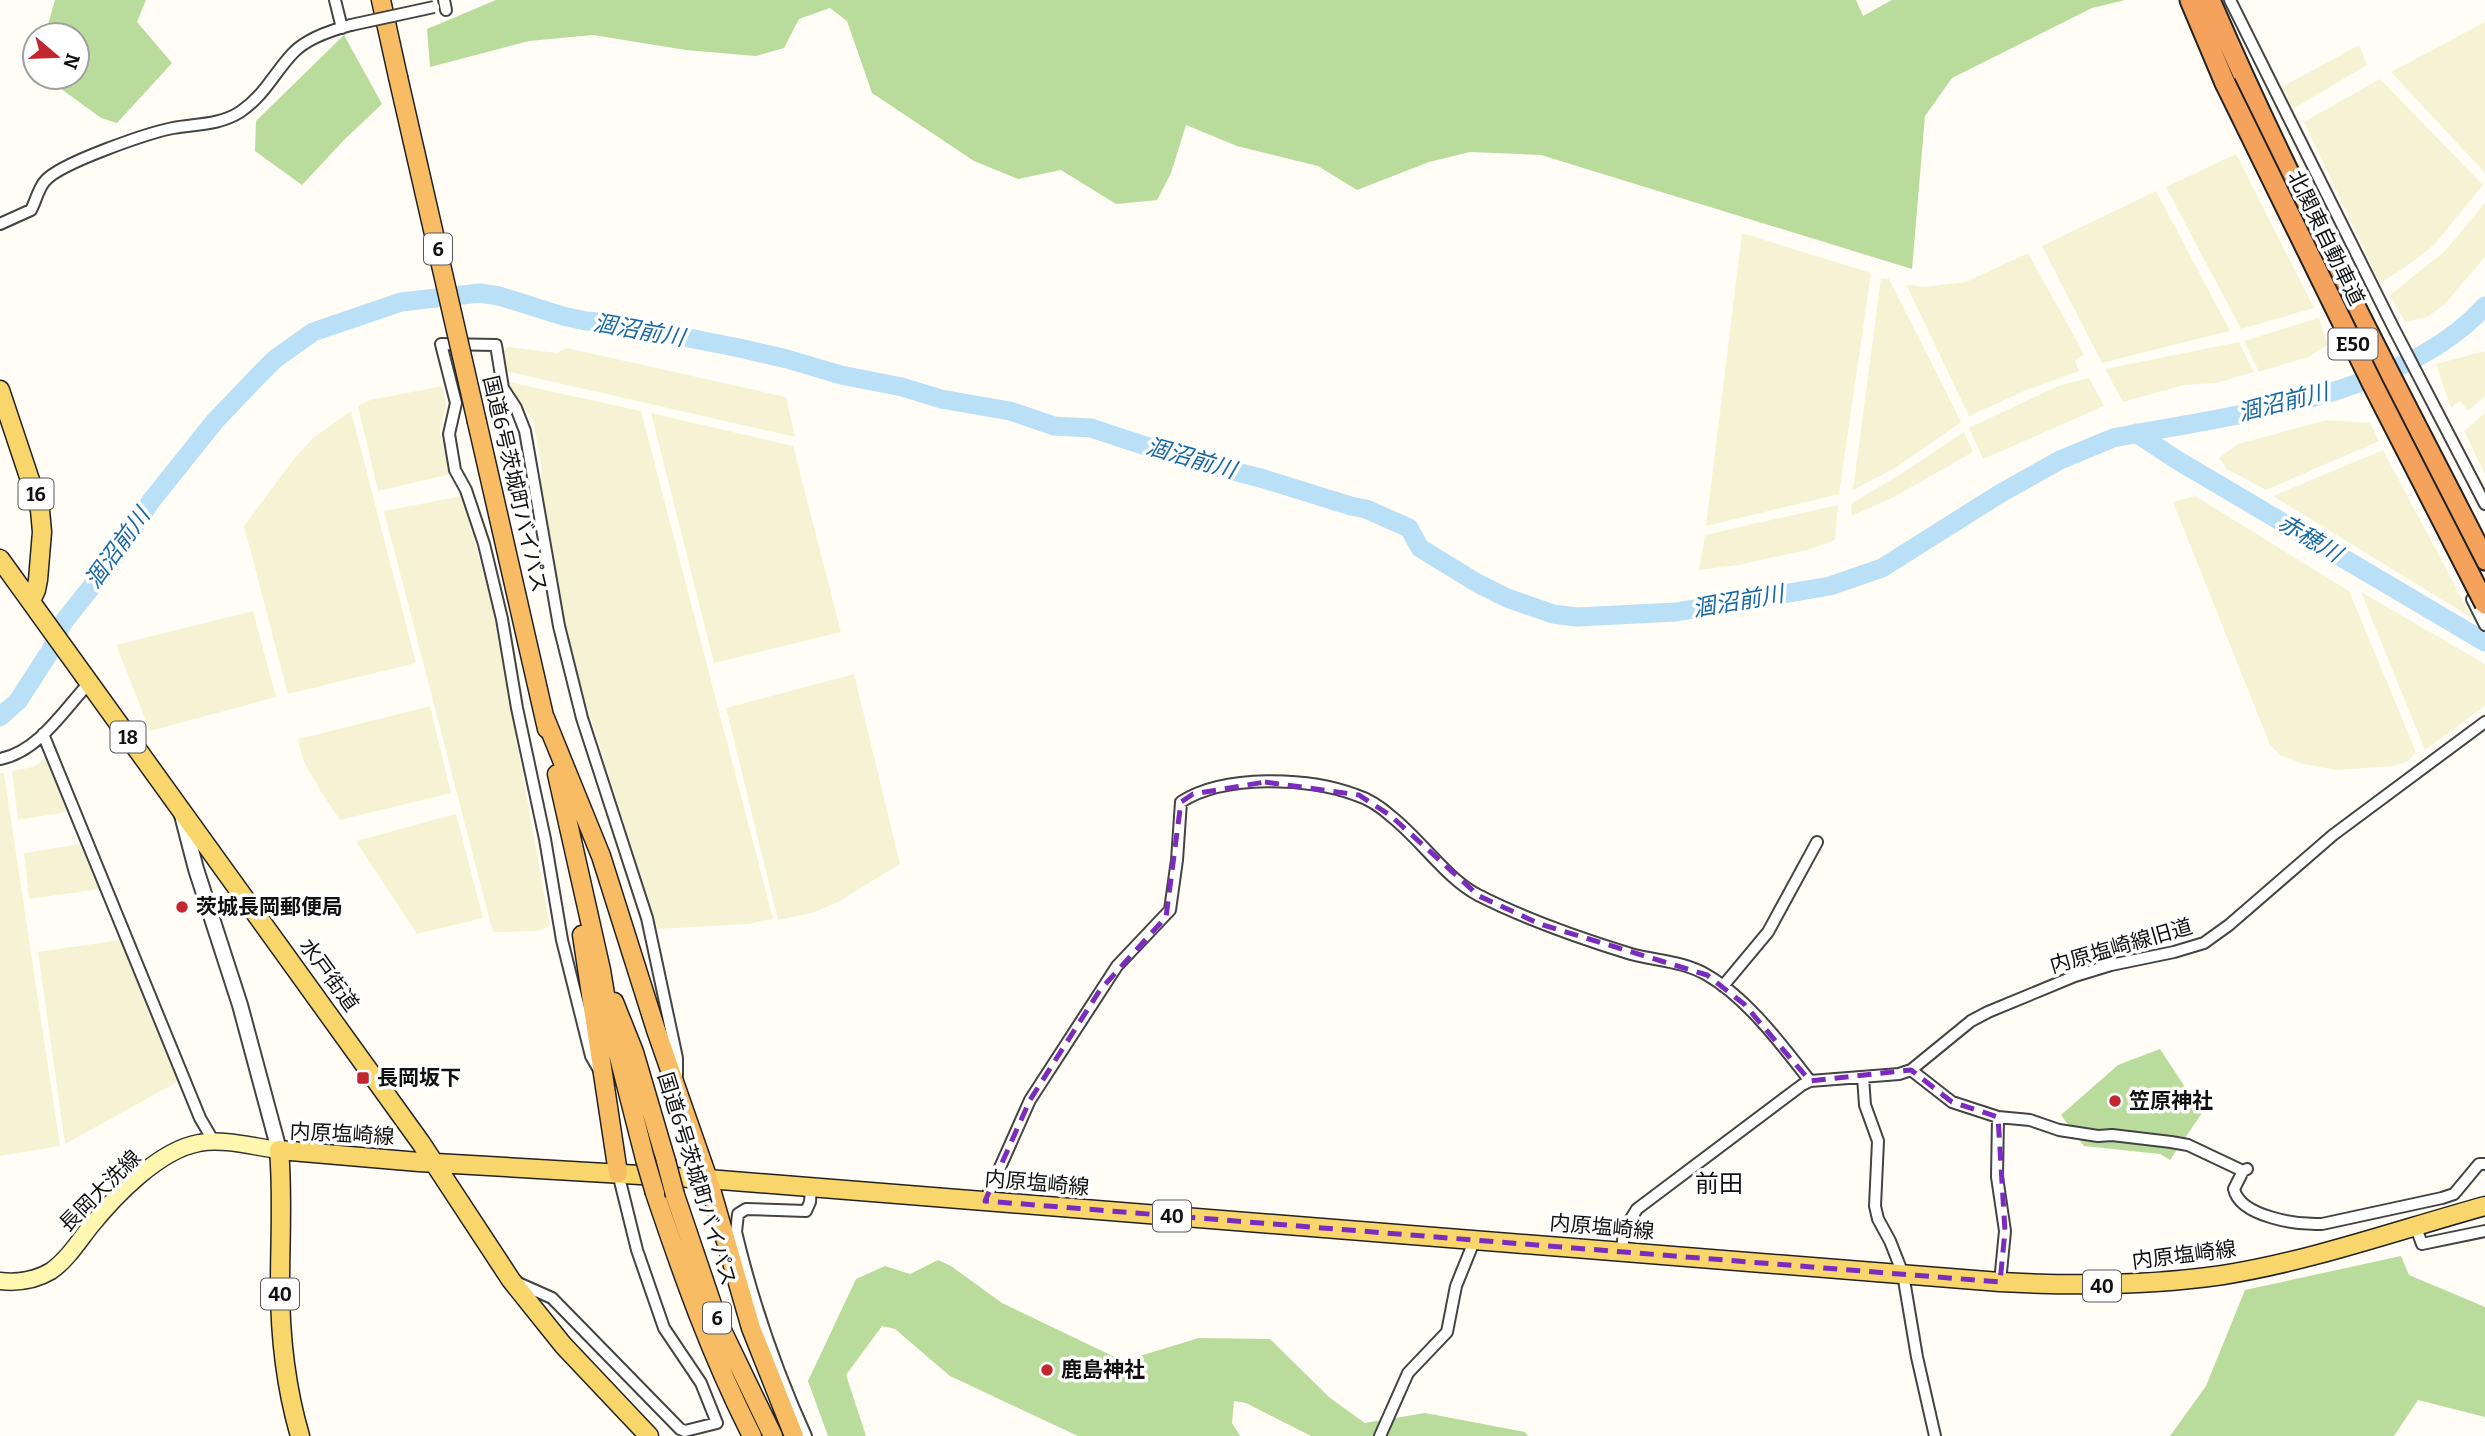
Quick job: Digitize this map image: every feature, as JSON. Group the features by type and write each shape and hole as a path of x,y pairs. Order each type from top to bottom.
{"highway":[{"name":"北関東自動車道","path":"2190,0 2234,79 2485,560"},
{"name":"北関東自動車道","path":"2210,0 2234,79 2367,373 2477,599"},
{"name":"国道6号茨城町バイパス","path":"382,3 545,718 601,970 609,1018 645,1159 698,1318 749,1436"},
{"path":"545,718 618,1174"},
{"path":"545,718 601,856 679,1100 708,1179 751,1328 794,1436"},
{"name":"国道6号茨城町バイパス","path":"601,970 634,1052 675,1195 718,1322 773,1436"}],"main road":[{"name":"16","path":"0,390 40,510 42,532 35,607"},
{"name":"水戸街道","path":"0,559 434,1163 511,1280 556,1337 649,1436"},
{"name":"長岡大洗線","path":"0,1281 36,1278 52,1270 96,1219 153,1164 188,1146 214,1142 279,1150"},
{"name":"内原塩崎線","path":"300,1436 286,1369 282,1327 282,1182 279,1150 434,1163"},
{"name":"40","path":"434,1163 708,1179"},
{"name":"内原塩崎線","path":"708,1179 2077,1286 2136,1285 2225,1275 2281,1263 2485,1206"}],"street":[{"path":"334,0 346,26"},
{"path":"2230,0 2393,327 2485,504"},
{"path":"0,224 31,210 44,182 52,175 89,157 151,134 230,117 264,92 295,51 322,35 346,26 442,6"},
{"path":"604,1078 591,1056 562,940 502,619 484,544 469,496 456,470 449,434 456,403 441,344 495,345 503,388 516,408 525,431 559,626 582,718 647,918 677,1058 679,1100"},
{"path":"2376,412 2477,599 2485,625"},
{"path":"2477,599 2485,587"},
{"path":"0,759 17,754 43,734 89,683"},
{"name":"内原塩崎線旧道","path":"1622,1252 1624,1230 1637,1209 1802,1084 1810,1081 1899,1074 1911,1070 1971,1021 1988,1012 2075,976 2204,943 2229,925 2333,835 2485,722"},
{"path":"43,734 200,1118 214,1142"},
{"path":"985,1201 1030,1100 1105,982 1170,910 1181,802 1193,794 1214,787 1265,782 1295,783 1340,789 1359,795 1391,816 1463,887 1479,896 1540,924 1635,955 1681,964 1707,975 1744,1004 1810,1081"},
{"path":"180,808 196,869 240,1005 279,1150"},
{"path":"1723,986 1768,932 1817,842"},
{"path":"196,869 206,860 217,859"},
{"path":"1911,1070 1952,1102 1998,1117 2030,1120 2059,1130 2098,1136 2112,1135 2188,1145 2245,1170 2234,1189 2242,1203 2282,1220 2306,1225 2322,1224 2454,1194 2479,1164 2485,1164"},
{"path":"1863,1077 1865,1105 1878,1141 1875,1206 1878,1219 1903,1274 1917,1357 1935,1436"},
{"path":"1998,1117 1997,1177 2005,1231 2000,1282"},
{"path":"511,1280 552,1298 680,1429 685,1431 717,1423 701,1384 664,1328 637,1250 618,1174"},
{"path":"806,1436 758,1315 736,1232 736,1221 738,1214 746,1209 806,1212 811,1187"},
{"path":"2415,1225 2422,1244 2485,1231"},
{"path":"1380,1436 1408,1373 1447,1332 1456,1286 1475,1239"}],"highlighted area":[{"path":"1265,782 1359,795 1391,816 1479,896 1540,924 1707,975 1744,1004 1810,1081 1911,1070 1952,1102 1998,1117 2005,1231 2000,1282 985,1201 1030,1100 1100,990 1166,917 1181,802 1193,794"}],"shaded area":[{"path":"2485,22 2485,173 2391,72"},
{"path":"2359,45 2367,65 2293,109 2282,87"},
{"path":"2380,79 2483,185 2434,245 2380,283 2304,122"},
{"path":"2236,154 2314,308 2241,329 2166,187"},
{"path":"2156,191 2230,331 2102,363 2042,246"},
{"path":"2485,203 2485,257 2444,305 2427,317 2405,322 2390,295 2445,251"},
{"path":"1742,233 1871,273 1839,494 1706,526"},
{"path":"2028,253 2084,354 2075,361 2079,371 2024,391 1969,416 1906,284 1923,287 1966,282"},
{"path":"1881,278 1889,279 1961,422 1895,468 1853,490"},
{"path":"2319,318 2328,345 2308,357 2259,372 2244,341"},
{"path":"2239,342 2254,372 2216,383 2184,385 2123,402 2105,369"},
{"path":"509,347 557,353 567,348 786,397 795,437 506,371 504,350"},
{"path":"2485,351 2485,396 2468,411 2460,401 2451,408 2436,364"},
{"path":"2089,378 2104,406 1983,459 1969,428 2058,386"},
{"path":"509,382 641,411 773,919 748,924 658,929 573,663 540,487 542,468 533,420 513,393"},
{"path":"443,386 446,406 440,433 451,474 378,491 358,406 370,400"},
{"path":"351,411 416,663 288,694 244,526 293,460 313,438"},
{"path":"651,413 793,446 841,632 714,663"},
{"path":"2485,413 2485,474 2464,431"},
{"path":"2327,420 2370,423 2379,441 2266,490 2227,469 2219,458 2238,444"},
{"path":"1964,432 1973,452 1894,497 1852,516 1851,504"},
{"path":"2383,450 2472,618 2273,496"},
{"path":"462,496 492,605 550,926 537,931 495,932 492,929 384,511"},
{"path":"2195,496 2349,591 2416,752 2408,761 2394,766 2336,770 2303,764 2280,755 2270,745 2173,502"},
{"path":"1838,505 1835,540 1811,549 1738,565 1699,570 1705,535"},
{"path":"2361,592 2485,664 2485,706 2425,750"},
{"path":"253,611 276,697 150,731 116,645"},
{"path":"854,674 900,864 838,902 812,913 778,920 726,708"},
{"path":"430,706 451,793 340,820 303,760 298,739"},
{"path":"46,758 67,812 18,820 12,771 33,767"},
{"path":"0,773 4,773 60,1146 0,1156"},
{"path":"456,814 483,918 417,934 356,841"},
{"path":"80,844 100,889 29,899 24,853"},
{"path":"120,940 179,1081 65,1144 38,952"}],"green space":[{"path":"55,0 146,0 137,22 172,63 117,123 101,118 64,91 91,91 91,21 49,21"},
{"path":"496,0 1856,0 1863,16 1892,0 2125,0 2092,8 1952,78 1925,116 1912,269 1541,155 1470,152 1429,162 1357,190 1318,166 1237,146 1186,125 1171,173 1157,200 1116,204 1061,170 1018,179 974,161 872,93 847,21 830,8 799,19 784,48 756,56 686,50 593,35 529,41 430,67 427,29"},
{"path":"344,35 382,104 302,185 255,151 256,121"},
{"path":"2160,1049 2202,1113 2170,1160 2160,1154 2084,1146 2061,1115 2118,1065"},
{"path":"2401,1256 2409,1275 2485,1307 2485,1417 2418,1400 2394,1436 2170,1436 2206,1386 2245,1290"},
{"path":"938,1260 951,1266 1002,1303 1123,1361 1199,1338 1270,1339 1330,1398 1365,1423 1425,1413 1525,1432 1528,1436 1311,1436 1246,1403 1234,1401 1232,1423 1240,1436 1078,1436 950,1376 895,1329 882,1326 846,1375 866,1436 828,1436 808,1381 856,1279 885,1266 910,1274"}],"waterway":[{"name":"涸沼前川","path":"0,717 18,701 51,650 62,624 111,562 151,501 215,421 258,376 275,359 313,332 401,302 480,293 499,296 563,316 614,323 744,349 941,399 1010,411 1054,426 1091,428 1179,457 1366,509 1409,528 1420,548 1477,583 1507,598 1553,614 1577,617 1676,612 1830,586 1882,568 2001,493 2060,460 2113,438 2259,411 2362,382 2409,362 2450,337 2485,306"},
{"name":"赤穂川","path":"2136,433 2485,642"}],"place":[{"name":"茨城長岡郵便局","path":"182,907"},
{"name":"長岡坂下","path":"363,1078"},
{"name":"笠原神社","path":"2115,1101"},
{"name":"鹿島神社","path":"1047,1370"}],"district":[{"name":"前田","path":"1719,1184"}]}
